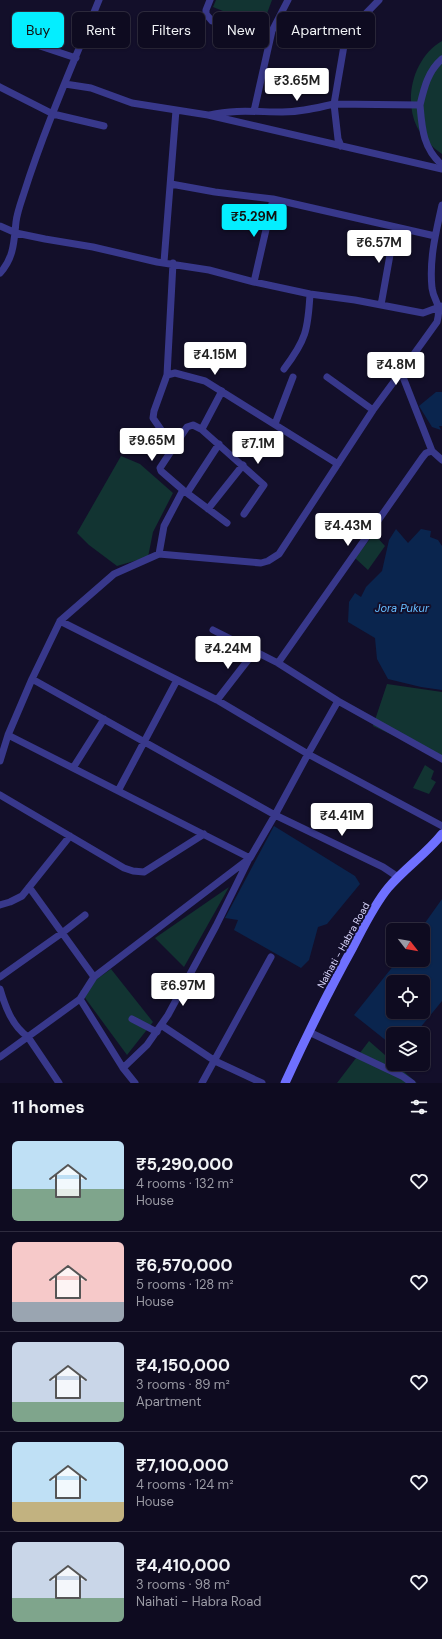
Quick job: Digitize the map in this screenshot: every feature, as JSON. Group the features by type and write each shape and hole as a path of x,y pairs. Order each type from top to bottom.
{"main road":[{"name":"Naihati - Habra Road","path":"285,1083 309,1032 364,927 388,889 398,877 433,846 442,834"}],"street":[{"path":"0,273 12,256 16,233 16,221 24,193 53,114 99,0"},
{"path":"210,0 206,14 212,21 270,39"},
{"path":"254,111 272,31 288,0"},
{"path":"341,146 338,139 334,104 346,34 379,0"},
{"path":"46,48 76,58"},
{"path":"442,59 437,63 429,76 420,105 422,126 427,146 431,154 442,165"},
{"path":"65,84 91,88 132,103 208,116 442,169"},
{"path":"0,87 53,114 104,126"},
{"path":"208,116 228,112 303,111 334,104 420,105"},
{"path":"164,262 176,110"},
{"path":"171,184 215,192 273,199 435,236"},
{"path":"254,282 273,199"},
{"path":"0,761 8,735 32,679 60,621 114,574 158,554 261,563 268,561 279,554 373,410 440,316 442,307 432,289 432,246 442,205"},
{"path":"0,226 16,233 209,270 254,282 310,294 355,300 422,312 442,307"},
{"path":"381,305 395,227"},
{"path":"173,263 167,375 154,411 153,418 173,447"},
{"path":"284,370 298,351 305,337 309,321 310,294"},
{"path":"400,372 438,455"},
{"path":"167,375 175,374 194,377 205,381 338,464"},
{"path":"274,424 293,377"},
{"path":"326,377 373,410"},
{"path":"201,429 222,391"},
{"path":"227,523 161,471 160,468 173,447 190,425 201,429 264,485 244,514"},
{"path":"158,554 164,526 185,491 218,444"},
{"path":"278,663 422,458 426,453 438,455"},
{"path":"208,509 243,465"},
{"path":"60,621 218,700 308,754 442,826"},
{"path":"213,630 278,663 338,701 442,759"},
{"path":"218,700 255,651"},
{"path":"32,679 275,815 382,867 398,877"},
{"path":"118,791 177,680"},
{"path":"123,1068 157,1032 216,926 250,858 338,701"},
{"path":"73,768 104,719"},
{"path":"8,735 250,858"},
{"path":"0,795 124,868 133,871 144,872 204,834"},
{"path":"0,905 22,896 70,836"},
{"path":"0,1057 80,999 94,977 250,858"},
{"path":"29,887 94,977"},
{"path":"0,977 85,915"},
{"path":"202,1083 271,957"},
{"path":"0,989 6,1008 21,1032 28,1037 59,1083"},
{"path":"80,999 123,1068 135,1083"},
{"path":"132,1019 157,1032"},
{"path":"161,1025 215,1061 262,1083"},
{"path":"309,1032 402,1076 412,1083"}],"green space":[{"path":"216,0 272,0 268,12 225,12 213,7"},
{"path":"442,41 442,154 428,142 417,127 411,104 411,91 418,68 424,57 432,48"},
{"path":"121,456 140,464 173,493 153,532 148,557 117,566 89,545 77,533"},
{"path":"374,534 385,546 368,570 355,558"},
{"path":"387,684 442,692 442,758 373,726"},
{"path":"425,765 434,771 431,779 436,782 429,794 413,788"},
{"path":"229,887 184,967 155,938"},
{"path":"111,969 153,1022 127,1055 80,991"},
{"path":"369,1041 386,1056 386,1071 403,1071 417,1083 337,1083"}],"water":[{"path":"436,392 442,392 442,426 439,426 441,430 432,427 419,406"},
{"name":"Jora Pukur","path":"396,529 408,543 421,529 431,531 430,537 438,540 442,546 442,690 421,687 388,679 377,659 375,638 348,622 349,602 355,593 361,597 366,587 382,571 389,540"},
{"path":"274,826 355,876 360,884 327,924 318,927 309,960 301,968 234,930 238,920 225,918"},
{"path":"442,899 442,1001 430,1016 430,975 386,975 392,967 430,967 430,923 425,923"},
{"path":"386,975 386,1019 427,1019 421,1027 386,1027 386,1040 354,1015"}]}
